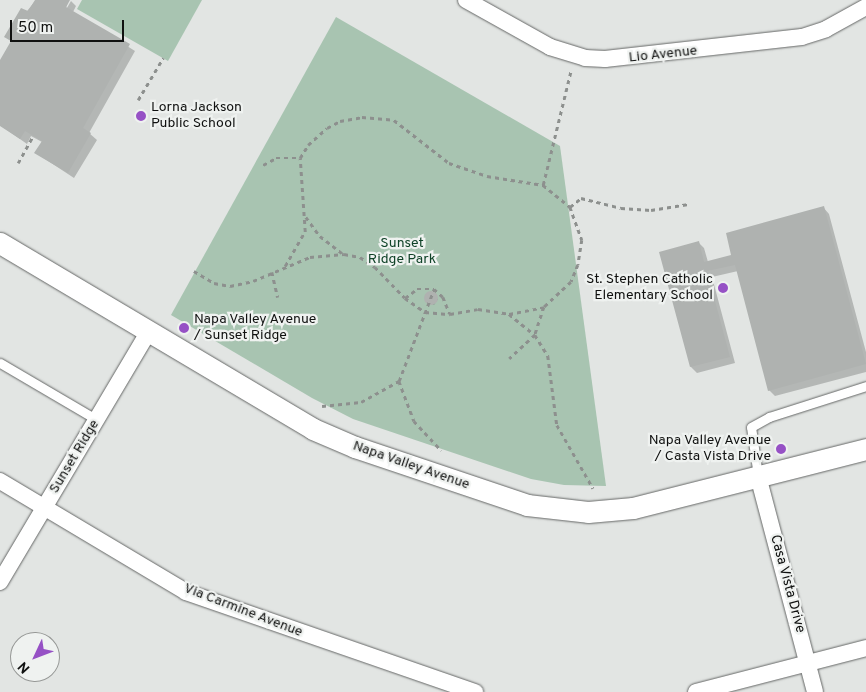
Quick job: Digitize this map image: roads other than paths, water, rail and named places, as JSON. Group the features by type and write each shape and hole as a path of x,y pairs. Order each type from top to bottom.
{"street":[{"name":"Lio Avenue","path":"466,0 550,47 585,58 604,59 802,37 826,29 866,7"},
{"name":"Napa Valley Avenue","path":"0,243 334,439 527,505 570,511 611,511 866,449"},
{"name":"Sunset Ridge","path":"0,582 149,331"},
{"name":"Casa Vista Drive","path":"758,476 815,692"},
{"name":"Via Carmine Avenue","path":"0,481 186,592 475,692"},
{"path":"696,692 866,648"}],"lane":[{"path":"0,363 97,420"},
{"path":"758,476 751,427 768,417 866,386"}],"place":[{"name":"Lorna Jackson Public School","path":"141,116"},
{"name":"St. Stephen Catholic Elementary School","path":"723,288"},
{"name":"Napa Valley Avenue / Sunset Ridge","path":"184,328"},
{"name":"Napa Valley Avenue / Casta Vista Drive","path":"781,449"}],"park label":[{"name":"Sunset Ridge Park","path":"402,252"}]}
